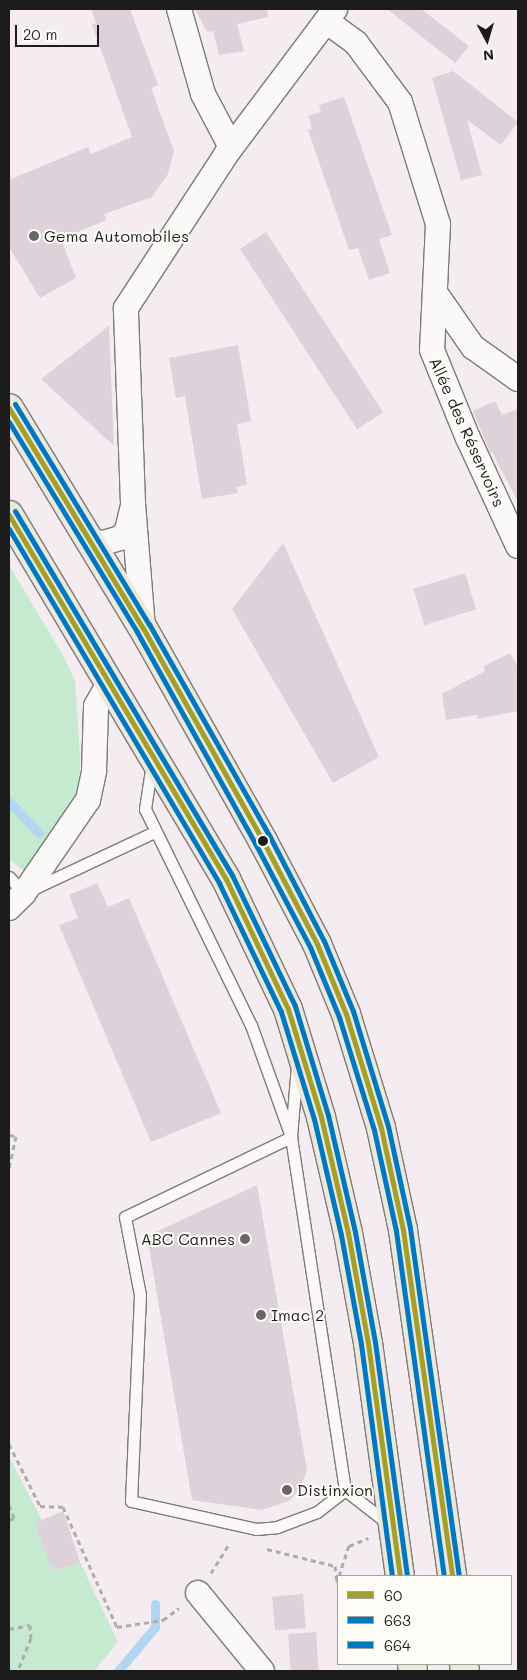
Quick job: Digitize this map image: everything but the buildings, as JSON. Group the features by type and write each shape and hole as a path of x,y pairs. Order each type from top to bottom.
{"main road":[{"path":"9,408 143,628 263,841 317,944 362,1058 381,1128 403,1230 452,1575"},
{"path":"9,515 154,753 226,879 267,960 299,1041 321,1116 348,1234 368,1344 400,1575"}],"street":[{"path":"178,9 203,94 231,147"},
{"path":"143,628 133,503 126,308 231,147 330,15"},
{"name":"Allée des Réservoirs","path":"330,15 356,43 400,102 438,224 432,350 468,438 518,546"},
{"path":"436,294 473,347 518,379"},
{"path":"90,541 103,543 120,538 130,522 133,503"},
{"path":"14,893 88,800 94,771 96,706 110,682"},
{"path":"198,1593 262,1671"}],"lane":[{"path":"154,753 144,809 251,1025 290,1137 345,1490 393,1528"},
{"path":"14,893 154,832"},
{"path":"290,1137 299,1041"},
{"path":"290,1137 124,1217 140,1295 131,1501 256,1529 278,1526 317,1512 345,1490"}],"path":[{"path":"9,1135 16,1136 9,1170"},
{"path":"9,1444 40,1506 63,1507 117,1627 163,1620"},
{"path":"9,1505 14,1518 9,1520"},
{"path":"340,1575 349,1546 393,1528"},
{"path":"198,1593 232,1540"},
{"path":"260,1547 335,1566 337,1583"},
{"path":"9,1629 30,1626 31,1638 18,1671"}],"green space":[{"path":"9,565 64,657 75,681 80,757 79,792 27,873 9,859"},
{"path":"9,1457 42,1520 35,1523 48,1561 55,1571 80,1562 118,1642 94,1671 9,1671"}],"waterway":[{"path":"9,802 39,833"},
{"path":"118,1671 155,1627 155,1604"}],"transit line":[{"name":"664","path":"15,404 149,624 270,837 324,941 353,1011 388,1126 410,1228 459,1575"},
{"name":"60","path":"9,408 143,628 263,841 317,944 346,1014 381,1128 403,1230 452,1575"},
{"name":"663","path":"9,422 137,632 256,845 310,947 339,1017 374,1130 396,1231 444,1575"},
{"name":"664","path":"15,511 232,875 295,1006 328,1115 355,1232 375,1342 407,1575"},
{"name":"60","path":"9,515 226,879 288,1009 321,1117 348,1233 368,1343 400,1575"},
{"name":"663","path":"9,529 219,883 281,1012 314,1119 341,1235 361,1344 392,1575"}],"place":[{"name":"Gema Automobiles","path":"34,236"},
{"name":"ABC Cannes","path":"245,1239"},
{"name":"Imac 2","path":"261,1315"},
{"name":"Distinxion","path":"287,1490"}]}
